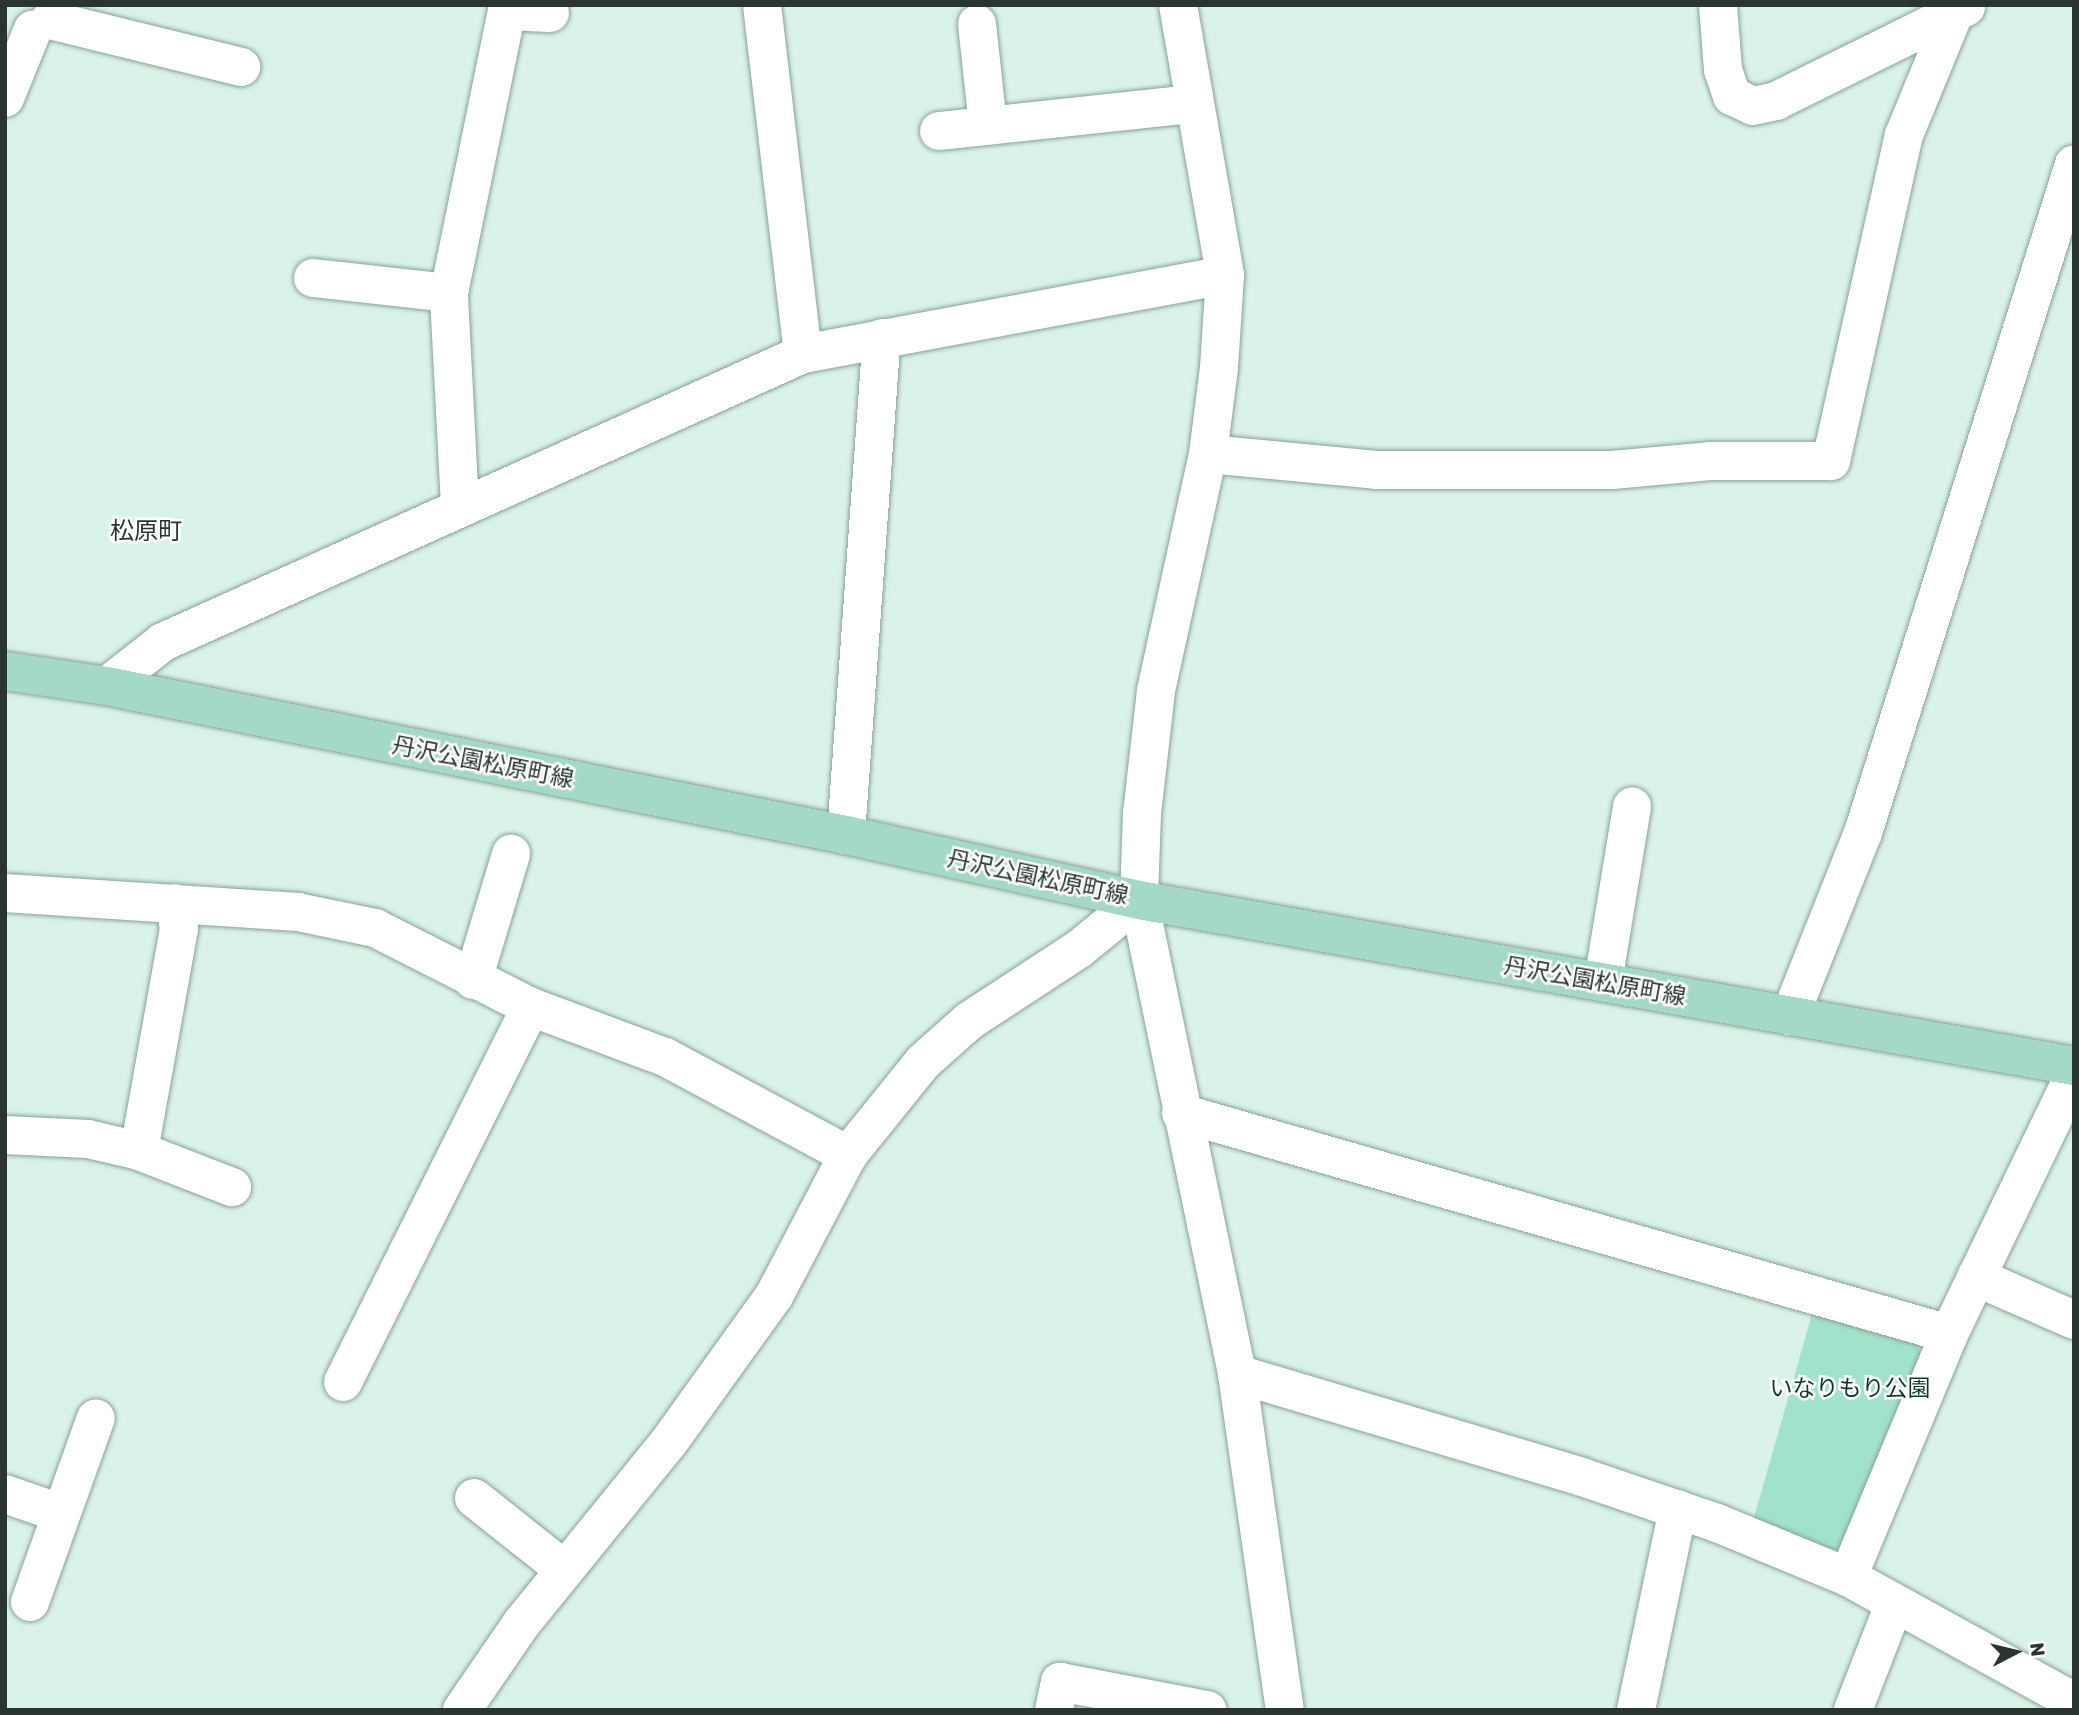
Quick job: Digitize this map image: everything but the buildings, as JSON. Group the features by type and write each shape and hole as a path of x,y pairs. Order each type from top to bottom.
{"main road":[{"name":"丹沢公園松原町線","path":"5,671 107,686 846,835 1139,900 2074,1066"}],"street":[{"path":"762,5 803,354"},
{"path":"1178,5 1225,275 1220,368 1208,454 1156,691 1142,813 1139,900 1237,1374 1285,1710"},
{"path":"1718,5 1727,83 1732,96 1753,106 1776,101 1963,8"},
{"path":"460,506 449,293 508,8 550,13"},
{"path":"1208,454 1389,470 1612,470 1711,461 1832,461 1904,135 1963,8"},
{"path":"5,98 36,21 241,67"},
{"path":"977,24 988,125"},
{"path":"939,131 1194,104"},
{"path":"1790,1016 1863,832 2074,163"},
{"path":"107,686 163,642 460,506 803,354 1225,275"},
{"path":"313,278 449,293"},
{"path":"846,835 882,338"},
{"path":"1603,982 1632,806"},
{"path":"473,980 511,854"},
{"path":"5,893 298,912 375,928 473,980 531,1007 665,1058 848,1155"},
{"path":"462,1710 565,1570 669,1442 774,1296 848,1155 923,1062 970,1021 1079,949 1139,900"},
{"path":"139,1151 179,929 174,903"},
{"path":"343,1382 531,1007"},
{"path":"1848,1577 1976,1277 2074,1075"},
{"path":"1181,1112 1950,1335"},
{"path":"5,1135 88,1139 139,1151 232,1187"},
{"path":"1976,1277 2074,1320"},
{"path":"1237,1374 1678,1509 1848,1577 1894,1605 2074,1702"},
{"path":"30,1602 96,1418"},
{"path":"5,1494 60,1514"},
{"path":"474,1498 565,1570"},
{"path":"1636,1710 1678,1509"},
{"path":"1853,1710 1894,1605"},
{"path":"1054,1710 1060,1682 1207,1710"}],"green space":[{"name":"いなりもり公園","path":"1812,1314 1917,1343 1923,1361 1846,1547 1827,1555 1753,1521"}],"district":[{"name":"松原町","path":"146,532"}]}
